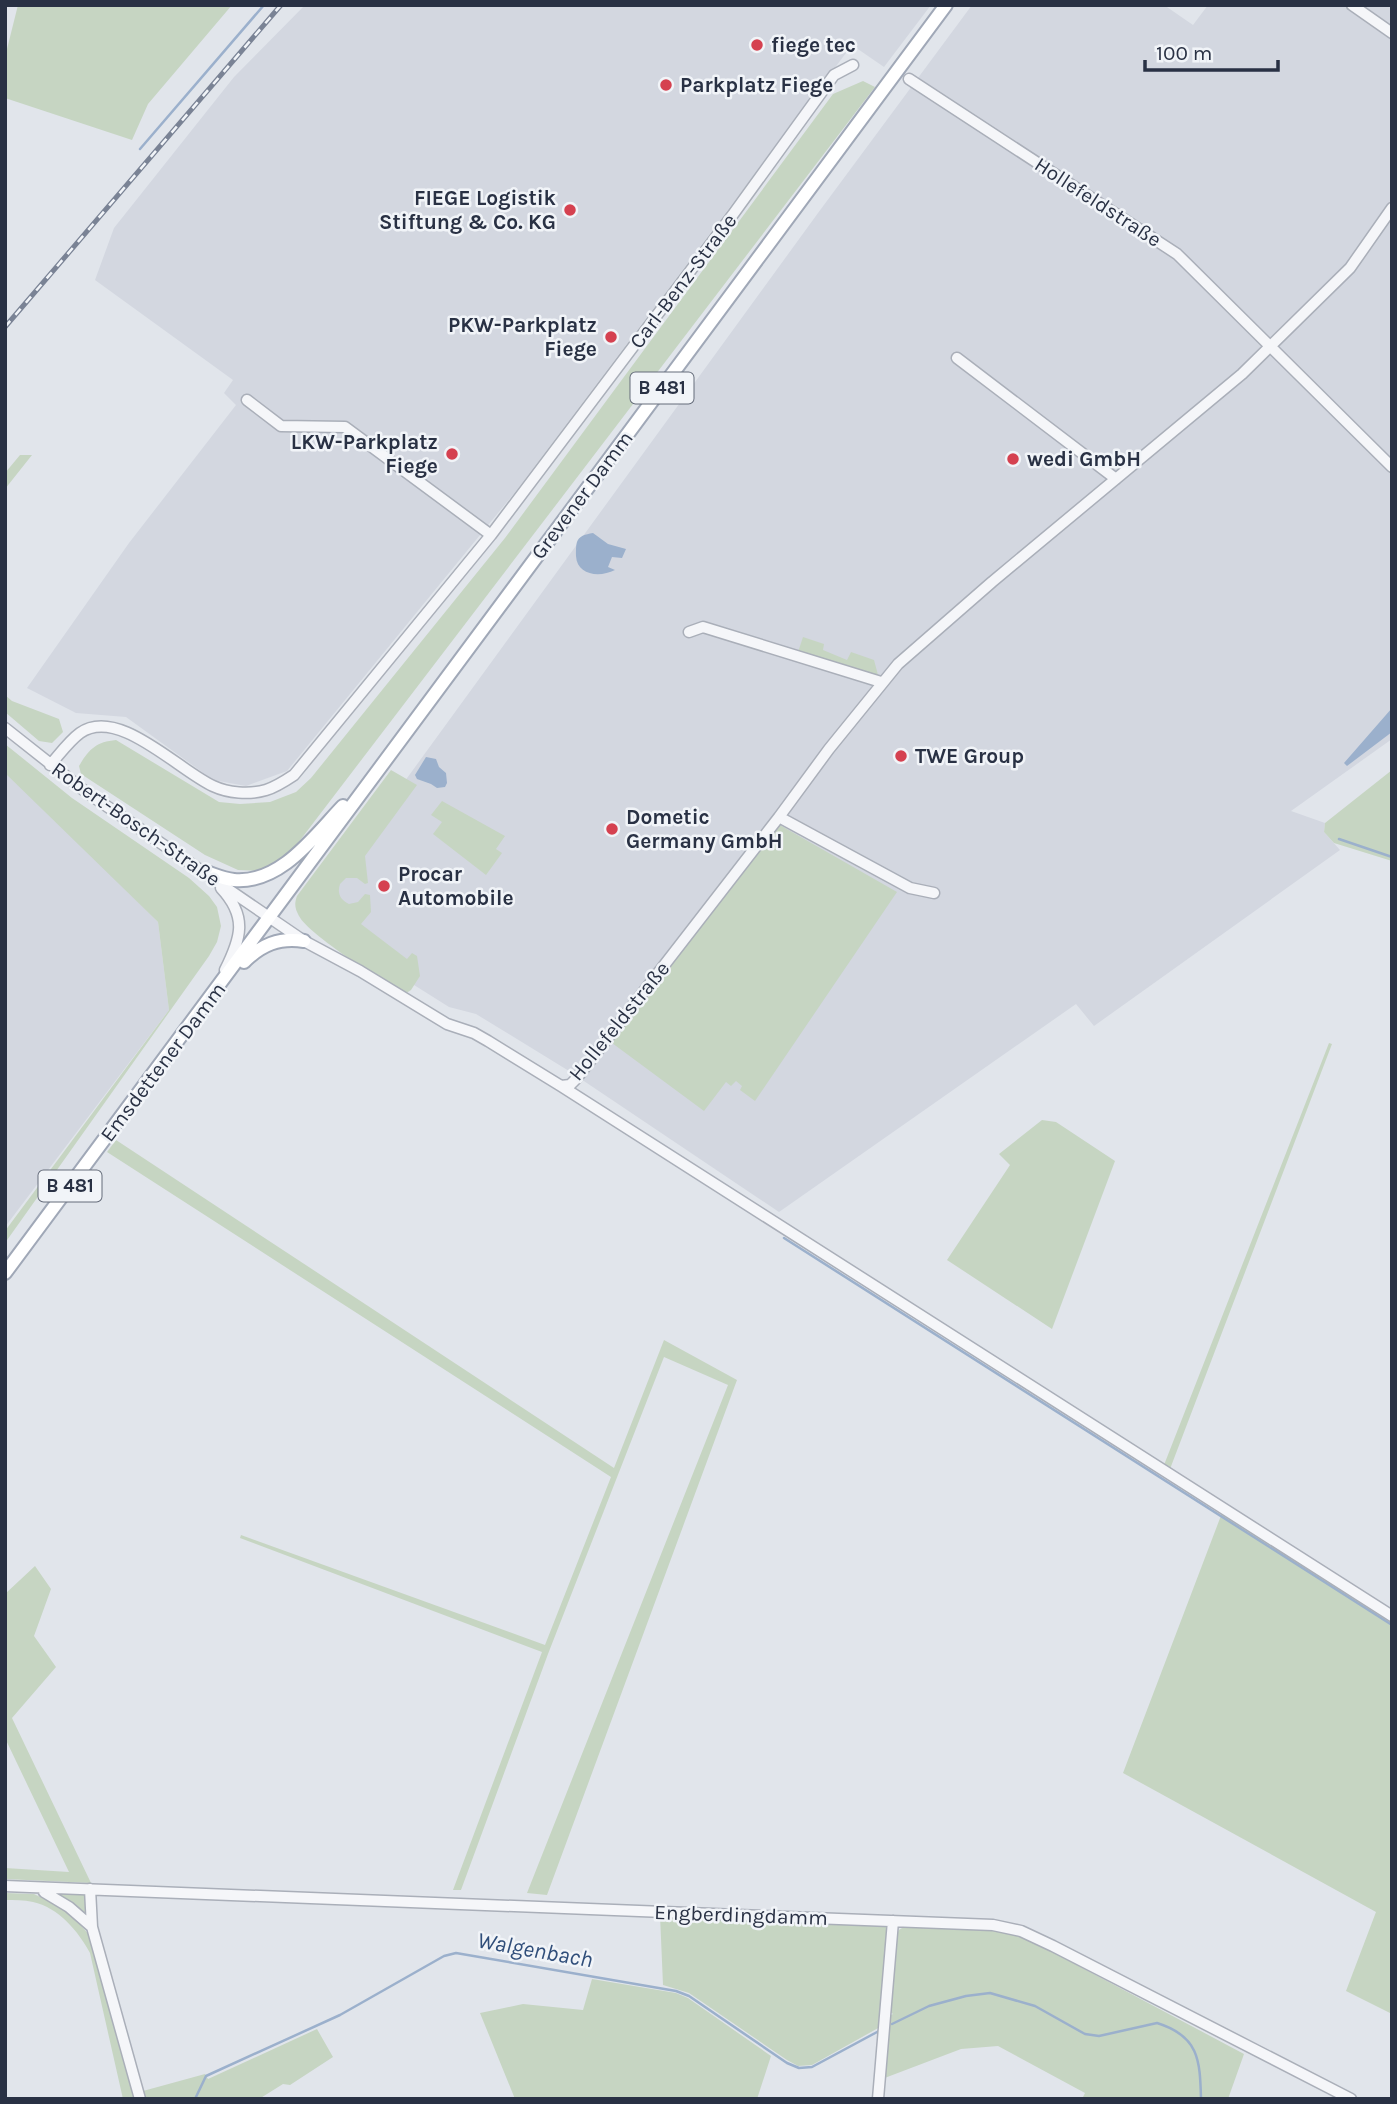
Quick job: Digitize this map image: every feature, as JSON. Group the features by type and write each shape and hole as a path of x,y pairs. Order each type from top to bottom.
{"main road":[{"name":"Grevener Damm","path":"269,917 946,5"},
{"path":"203,871 235,880 259,877 281,867 378,770"},
{"name":"Emsdettener Damm","path":"5,1273 269,917"},
{"path":"212,995 265,944 287,939 304,941"}],"street":[{"path":"1352,5 1392,33"},
{"name":"Carl-Benz-Straße","path":"50,765 80,733 94,727 106,726 131,734 215,787 234,792 266,790 294,775 491,535 734,213 834,75 853,65"},
{"name":"Hollefeldstraße","path":"909,79 1177,254 1269,348"},
{"name":"Hollefeldstraße","path":"269,917 304,941 350,965 447,1024 474,1033 561,1086 570,1085 881,682 992,582 1242,374 1350,268 1392,208"},
{"path":"1269,348 1392,467"},
{"path":"957,358 1116,479"},
{"path":"247,400 281,426 345,427 491,535"},
{"path":"689,632 703,627 881,682"},
{"name":"Robert-Bosch-Straße","path":"5,728 86,792 269,917"},
{"path":"779,817 910,888 934,893"},
{"path":"203,871 231,900 239,919 236,947 212,995"},
{"path":"561,1086 1392,1616"},
{"name":"Engberdingdamm","path":"5,1886 993,1925 1021,1931 1351,2099"},
{"path":"44,1888 44,1892 69,1907 92,1927"},
{"path":"90,1889 92,1927 140,2099"},
{"path":"878,2099 893,1921"}],"shaded area":[{"path":"305,5 931,5 884,67 852,45 516,491 287,771 246,786 213,780 126,717 76,713 27,688 129,543 236,405 224,393 233,380 95,280 114,228 234,77"},
{"path":"972,5 1164,5 1193,25 1208,5 1392,5 1392,739 1291,811 1325,823 1324,832 1340,850 1094,1026 1076,1004 779,1212 569,1071 476,1014 449,1007 306,917"},
{"path":"5,768 158,922 169,1010 5,1227"}],"green space":[{"path":"18,5 232,5 148,104 132,140 5,98 5,49"},
{"path":"863,81 875,87 285,860 262,871 238,870 205,855 81,774 79,766 90,751 98,745 116,740 219,802 270,802 296,792 311,778 505,538 833,94"},
{"path":"20,455 32,455 5,489 5,473"},
{"path":"803,637 824,644 823,650 847,660 851,652 874,660 878,675 798,652"},
{"path":"5,695 12,701 59,719 63,732 52,743 39,741 5,712"},
{"path":"5,744 72,798 189,878 217,907 221,926 217,942 209,956 5,1243 5,1231 169,1010 158,922 5,773"},
{"path":"391,770 417,785 365,856 368,883 365,884 357,878 346,878 340,884 339,890 341,898 349,904 358,902 365,894 370,895 371,912 361,924 407,959 412,953 417,956 420,976 405,994 317,935 299,916 295,906 297,896"},
{"path":"1392,770 1392,861 1334,843 1324,832 1325,823"},
{"path":"442,801 505,836 496,849 502,853 486,875 433,834 442,822 431,815"},
{"path":"778,824 897,892 755,1101 740,1090 742,1086 736,1081 731,1086 726,1082 704,1111 612,1043"},
{"path":"1329,1043 1332,1044 1170,1469 1164,1465"},
{"path":"1042,1120 1056,1122 1115,1161 1052,1329 947,1260 1010,1165 999,1154"},
{"path":"116,1140 614,1468 664,1340 737,1380 547,1895 527,1893 728,1385 664,1357 548,1654 461,1890 453,1890 542,1652 240,1538 241,1535 545,1645 611,1477 107,1152"},
{"path":"1222,1513 1392,1621 1392,2014 1346,1991 1376,1912 1123,1773"},
{"path":"35,1566 51,1589 34,1636 56,1667 12,1718 91,1883 5,1879 5,1868 69,1872 5,1738 5,1594"},
{"path":"51,1892 87,1893 90,1922"},
{"path":"5,1893 34,1894 67,1910 93,1939 137,2099 123,2099 90,1953 85,1945 74,1929 51,1909 23,1900 5,1900"},
{"path":"660,1915 887,1926 890,1932 880,2027 812,2065 798,2066 689,1993 663,1985"},
{"path":"905,1926 993,1930 1026,1938 1244,2054 1228,2099 1082,2099 1085,2093 998,2046 961,2049 882,2079 887,2017 893,2014 887,2009 895,1937"},
{"path":"592,1979 676,1993 688,1998 771,2056 757,2099 515,2099 480,2013 523,2004 583,2010"},
{"path":"317,2029 333,2057 290,2085 283,2084 259,2099 145,2099 143,2091 205,2074 208,2079"}],"water":[{"path":"593,533 608,544 626,549 622,558 612,557 608,567 615,570 602,574 590,573 577,562 578,540"},
{"path":"1392,708 1392,732 1347,766 1344,763"},
{"path":"426,757 436,759 439,767 446,773 445,787 437,788 417,779 415,775"}],"waterway":[{"path":"140,149 264,5"},
{"path":"1339,839 1392,857"},
{"path":"784,1238 1392,1625"},
{"name":"Walgenbach","path":"195,2099 206,2076 340,2015 444,1956 456,1953 676,1991 689,1996 787,2063 799,2068 812,2067 879,2031"},
{"name":"Walgenbach","path":"892,2024 929,2006 990,1993 1035,2006 1085,2034 1099,2036 1157,2023 1171,2028 1189,2042 1198,2061 1201,2099"}],"railway":[{"path":"5,327 281,5"}],"place":[{"name":"fiege tec","path":"757,45"},
{"name":"Parkplatz Fiege","path":"666,85"},
{"name":"FIEGE Logistik Stiftung & Co. KG","path":"570,210"},
{"name":"PKW-Parkplatz Fiege","path":"611,337"},
{"name":"LKW-Parkplatz Fiege","path":"452,454"},
{"name":"wedi GmbH","path":"1013,459"},
{"name":"TWE Group","path":"901,756"},
{"name":"Dometic Germany GmbH","path":"612,829"},
{"name":"Procar Automobile","path":"384,886"}]}
